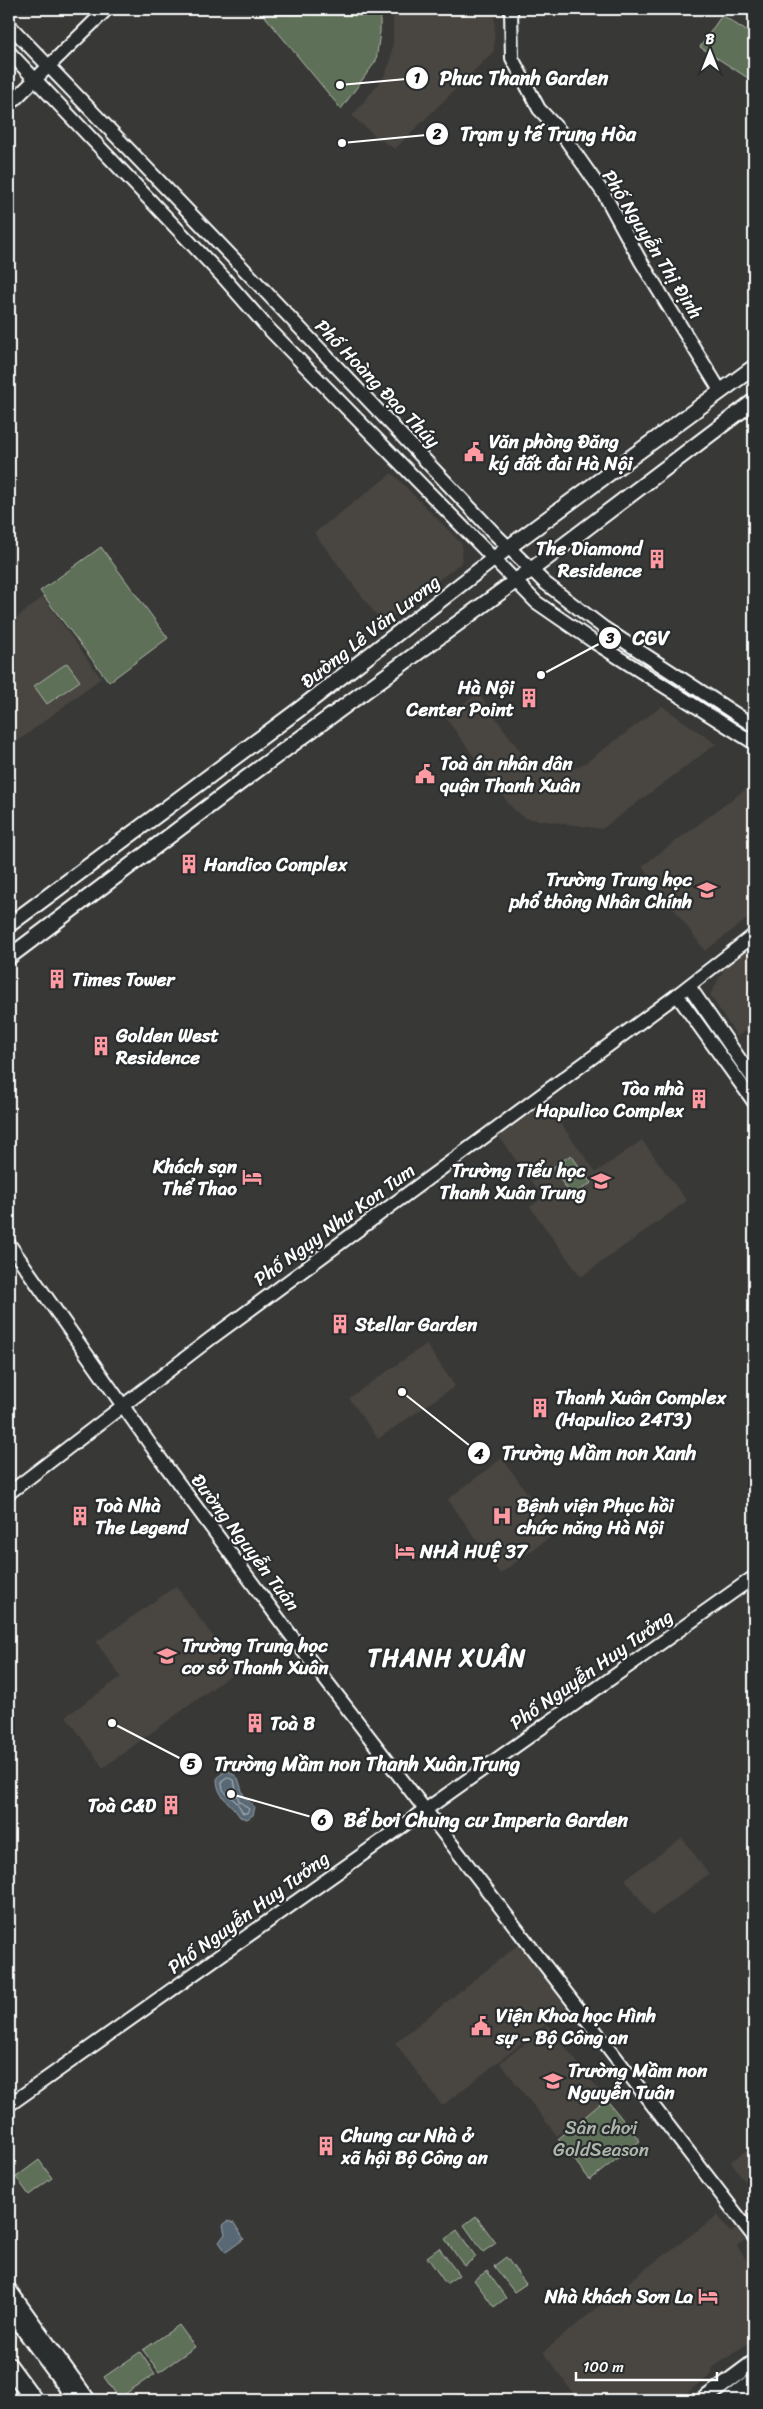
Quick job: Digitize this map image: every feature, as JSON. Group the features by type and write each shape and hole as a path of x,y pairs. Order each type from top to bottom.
{"highway":[{"path":"9,2308 77,2400"},
{"path":"9,2324 66,2400"},
{"path":"9,2366 34,2400"},
{"path":"9,2381 23,2400"}],"main road":[{"name":"Đường Lê Văn Lương","path":"9,925 301,708 509,547 754,367"},
{"path":"9,958 249,776 532,569 754,401"},
{"path":"9,2290 88,2400"},
{"path":"703,2400 754,2362"},
{"path":"730,2400 754,2380"}],"street":[{"path":"9,105 107,9"},
{"name":"Phố Nguyễn Thị Định","path":"511,9 512,58 539,108 559,130 604,194 640,260 721,392"},
{"name":"Phố Hoàng Đạo Thúy","path":"9,26 545,583 604,628 754,725"},
{"name":"Phố Hoàng Đạo Thúy","path":"9,52 224,278 267,327 536,602 594,642 754,743"},
{"path":"594,642 604,628"},
{"path":"742,735 754,725"},
{"name":"Phố Ngụy Như Kon Tum","path":"9,1493 346,1238 677,995 754,934"},
{"path":"688,986 754,1080"},
{"path":"677,995 754,1102"},
{"name":"Đường Nguyễn Tuân","path":"9,1244 123,1406 290,1634 754,2238"},
{"name":"Phố Nguyễn Huy Tưởng","path":"9,2105 754,1576"}],"shaded area":[{"path":"393,9 495,9 494,51 395,149 379,139 352,116 383,78 390,63 393,41"},
{"path":"392,473 462,544 462,562 383,624 314,533"},
{"path":"43,597 101,678 9,748 9,624"},
{"path":"478,693 528,762 575,768 585,763 662,706 716,744 602,829 524,818 511,807 445,717"},
{"name":"Trường Trung học phổ thông Nhân Chính","path":"754,783 754,914 705,951 642,866"},
{"path":"754,945 754,1033 745,1031 737,1037 710,995 726,965"},
{"name":"Trường Tiểu học Thanh Xuân Trung","path":"543,1099 596,1172 642,1140 687,1201 581,1277 530,1207 543,1197 496,1133"},
{"path":"426,1344 455,1386 378,1439 349,1398"},
{"name":"Bệnh viện Phục hồi chức năng Hà Nội","path":"502,1458 556,1533 500,1574 448,1499"},
{"name":"Trường Trung học cơ sở Thanh Xuân","path":"176,1586 238,1670 103,1768 66,1716 121,1677 96,1642"},
{"path":"682,1838 709,1874 652,1916 625,1879"},
{"name":"Viện Khoa học Hình sự - Bộ Công an","path":"519,1944 567,2008 442,2106 395,2043"},
{"name":"Trường Mầm non Nguyễn Tuân","path":"548,2025 606,2099 557,2136 500,2063"},
{"path":"754,2145 754,2177 746,2183 731,2161"},
{"path":"718,2215 730,2232 737,2227 745,2240 737,2246 754,2271 754,2339 711,2369 713,2374 676,2400 578,2400 543,2352 641,2272"}],"green space":[{"path":"263,14 380,16 376,61 341,109"},
{"path":"722,15 754,36 754,82 700,47"},
{"path":"101,547 168,638 109,682 40,591"},
{"path":"67,663 80,681 47,704 34,686"},
{"path":"571,1155 591,1183 572,1196 552,1168"},
{"name":"Sân chơi GoldSeason","path":"606,2099 640,2141 590,2180 558,2139"},
{"path":"39,2160 52,2178 29,2195 16,2177"},
{"path":"476,2216 496,2243 483,2252 464,2225"},
{"path":"457,2230 476,2257 464,2266 445,2239"},
{"path":"439,2248 459,2275 446,2284 427,2257"},
{"path":"506,2257 526,2284 514,2292 494,2266"},
{"path":"487,2271 506,2298 494,2307 474,2280"},
{"path":"179,2325 195,2347 159,2372 143,2350"},
{"path":"140,2352 155,2374 119,2398 104,2377"}],"water":[{"path":"229,1771 238,1778 244,1797 255,1807 253,1815 247,1819 240,1817 219,1791 217,1779 222,1773"},
{"path":"228,2221 234,2223 244,2239 226,2252 219,2242 225,2234 223,2225"}],"railway":[{"path":"744,2400 754,2393"}],"place":[{"name":"Phuc Thanh Garden","path":"340,85"},
{"name":"Trạm y tế Trung Hòa","path":"342,143"},
{"name":"Văn phòng Đăng ký đất đai Hà Nội","path":"474,452"},
{"name":"The Diamond Residence","path":"657,559"},
{"name":"CGV","path":"541,675"},
{"name":"Hà Nội Center Point","path":"529,698"},
{"name":"Toà án nhân dân quận Thanh Xuân","path":"425,774"},
{"name":"Handico Complex","path":"189,864"},
{"name":"Trường Trung học phổ thông Nhân Chính","path":"707,890"},
{"name":"Times Tower","path":"57,979"},
{"name":"Golden West Residence","path":"101,1046"},
{"name":"Tòa nhà Hapulico Complex","path":"699,1099"},
{"name":"Khách sạn Thể Thao","path":"252,1177"},
{"name":"Trường Tiểu học Thanh Xuân Trung","path":"601,1181"},
{"name":"Stellar Garden","path":"340,1324"},
{"name":"Trường Mầm non Xanh","path":"402,1392"},
{"name":"Thanh Xuân Complex (Hapulico 24T3)","path":"540,1408"},
{"name":"Toà Nhà The Legend","path":"80,1516"},
{"name":"Bệnh viện Phục hồi chức năng Hà Nội","path":"502,1516"},
{"name":"NHÀ HUỆ 37","path":"405,1551"},
{"name":"Trường Trung học cơ sở Thanh Xuân","path":"167,1656"},
{"name":"Trường Mầm non Thanh Xuân Trung","path":"112,1723"},
{"name":"Toà B","path":"255,1723"},
{"name":"Bể bơi Chung cư Imperia Garden","path":"231,1794"},
{"name":"Toà C&D","path":"171,1805"},
{"name":"Viện Khoa học Hình sự - Bộ Công an","path":"481,2026"},
{"name":"Trường Mầm non Nguyễn Tuân","path":"553,2081"},
{"name":"Chung cư Nhà ở xã hội Bộ Công an","path":"326,2146"},
{"name":"Nhà khách Sơn La","path":"708,2296"}],"district":[{"name":"THANH XUÂN","path":"447,1658"}]}
